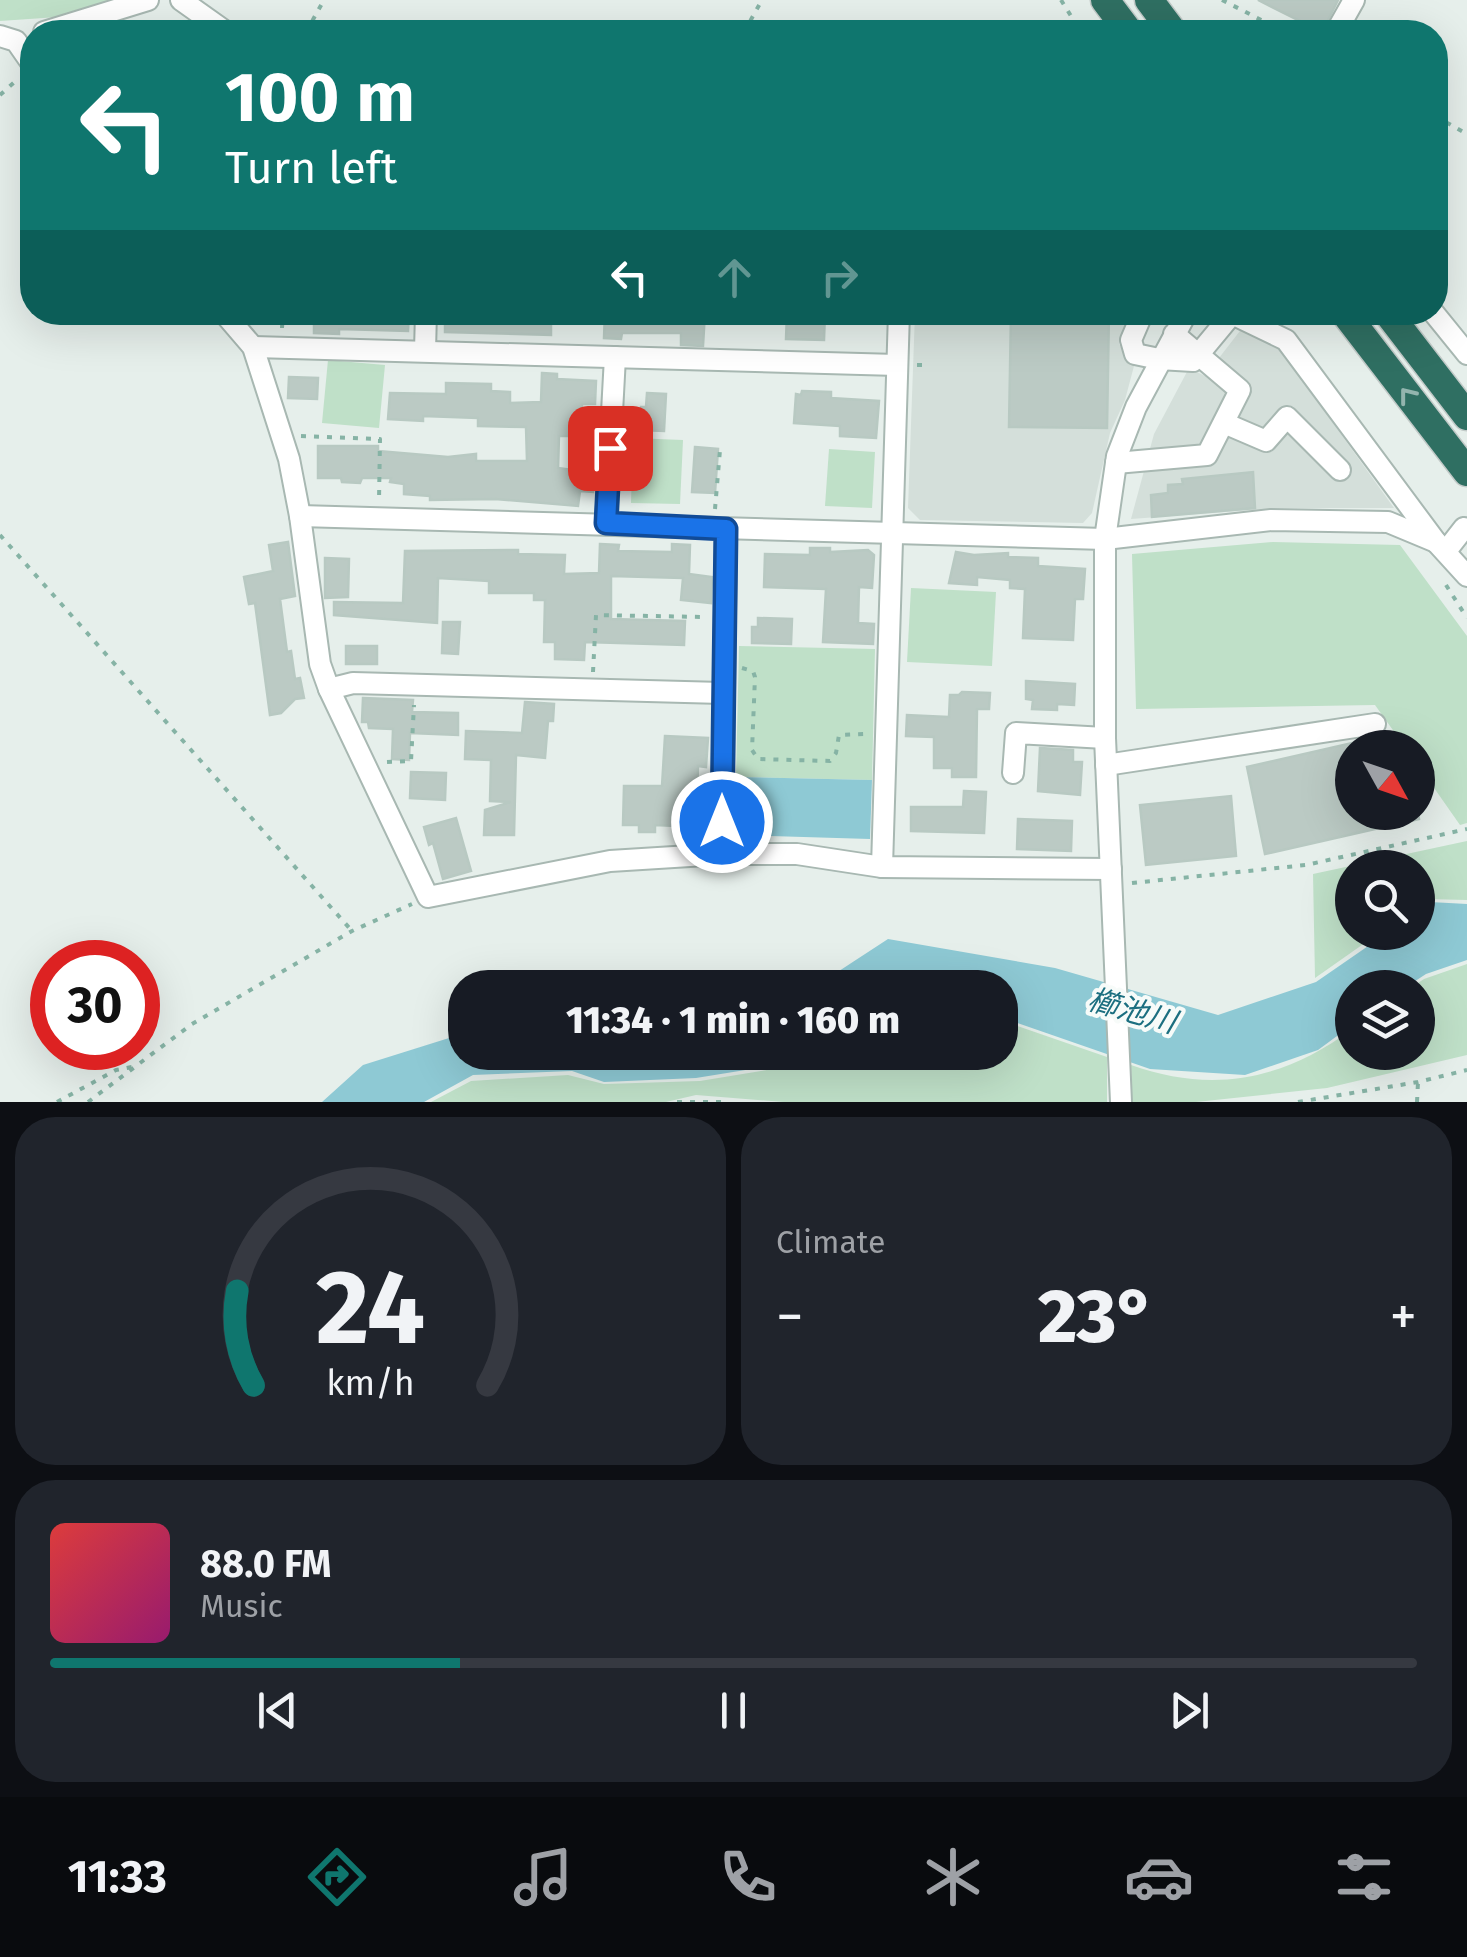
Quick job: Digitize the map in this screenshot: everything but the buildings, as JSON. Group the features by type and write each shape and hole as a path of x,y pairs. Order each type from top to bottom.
{"highway":[{"path":"1354,325 1467,472"},
{"path":"1397,325 1467,416"}],"street":[{"path":"83,20 148,0"},
{"path":"181,0 209,20"},
{"path":"234,325 252,347 282,436 300,516 320,664 362,762 428,897 610,861 722,854 798,854 882,867 1112,884"},
{"path":"425,351 426,325"},
{"path":"882,867 899,325"},
{"path":"1137,325 1131,340 1135,354 1159,360 1193,361 1223,325"},
{"path":"1121,1102 1105,738 1104,540 1116,463 1136,408 1179,325"},
{"path":"1255,325 1286,340 1467,576"},
{"path":"1444,325 1467,354"},
{"path":"1116,463 1207,455 1240,390 1174,334"},
{"path":"252,347 897,364"},
{"path":"606,523 615,357"},
{"path":"1224,423 1266,441 1287,417 1340,470"},
{"path":"300,516 1104,540 1271,520 1388,522 1441,547"},
{"path":"1441,547 1464,528"},
{"path":"720,529 724,617 722,854"},
{"path":"329,689 353,683 722,692"},
{"path":"1106,766 1375,724"},
{"path":"1019,765 1016,732 1105,738"}],"path":[{"path":"1222,0 1261,20"},
{"path":"0,95 8,88"},
{"path":"282,436 380,439 378,518"},
{"path":"720,450 720,529"},
{"path":"0,536 352,932"},
{"path":"592,689 596,615 724,617"},
{"path":"723,668 753,671 752,750 758,759 830,761 836,753 839,735 886,735"},
{"path":"362,762 411,762 415,685"},
{"path":"1112,884 1306,865 1467,830"},
{"path":"160,1048 192,1024 352,932 428,897"},
{"path":"57,1102 116,1070"},
{"path":"88,1102 131,1070"},
{"path":"1298,1102 1329,1100 1467,1070"},
{"path":"1417,1102 1418,1082"},
{"path":"677,1102 725,1102"}],"shaded area":[{"path":"915,325 1128,325 1119,344 1134,366 1110,433 1092,513 1083,523 920,520 908,508"},
{"path":"1243,327 1274,341 1394,508 1277,508 1131,519 1154,434 1189,368 1205,376"}],"green space":[{"path":"0,0 111,0 58,17 0,21"},
{"path":"328,360 385,365 379,428 322,423"},
{"path":"633,438 683,440 680,504 631,503"},
{"path":"829,449 875,452 872,508 825,506"},
{"path":"1273,542 1400,545 1467,636 1467,823 1460,825 1435,789 1435,730 1393,730 1375,705 1136,709 1132,554"},
{"path":"911,588 996,592 992,666 907,662"},
{"path":"739,646 875,649 872,780 736,777"},
{"path":"1467,841 1467,900 1435,899 1435,850 1425,850"},
{"path":"1335,869 1335,950 1355,950 1315,978 1313,874"},
{"path":"1467,964 1467,1055 1435,1063 1435,975"},
{"path":"1018,1026 1107,1057 1107,1102 784,1102 696,1095 666,1102 431,1102 471,1081 568,1075 604,1084 700,1081 767,1070 1018,1070"},
{"path":"1335,1040 1335,1070 1403,1070 1327,1088 1196,1102 1132,1102 1131,1065 1190,1079 1219,1080 1274,1070"}],"water":[{"path":"736,777 872,780 870,839 735,835"},
{"name":"櫛池川","path":"1435,902 1467,904 1467,960 1435,971 1335,970 1335,1038 1318,1050 1245,1075 1150,1069 1018,1023 1018,970 841,970 888,939 1055,968 1218,1015 1316,982 1362,950 1435,950"},
{"path":"448,1038 448,1070 746,1070 696,1078 604,1082 572,1071 473,1075 424,1102 322,1102 363,1065"}],"route":[{"path":"610,448 606,523 726,529 722,822"}]}
